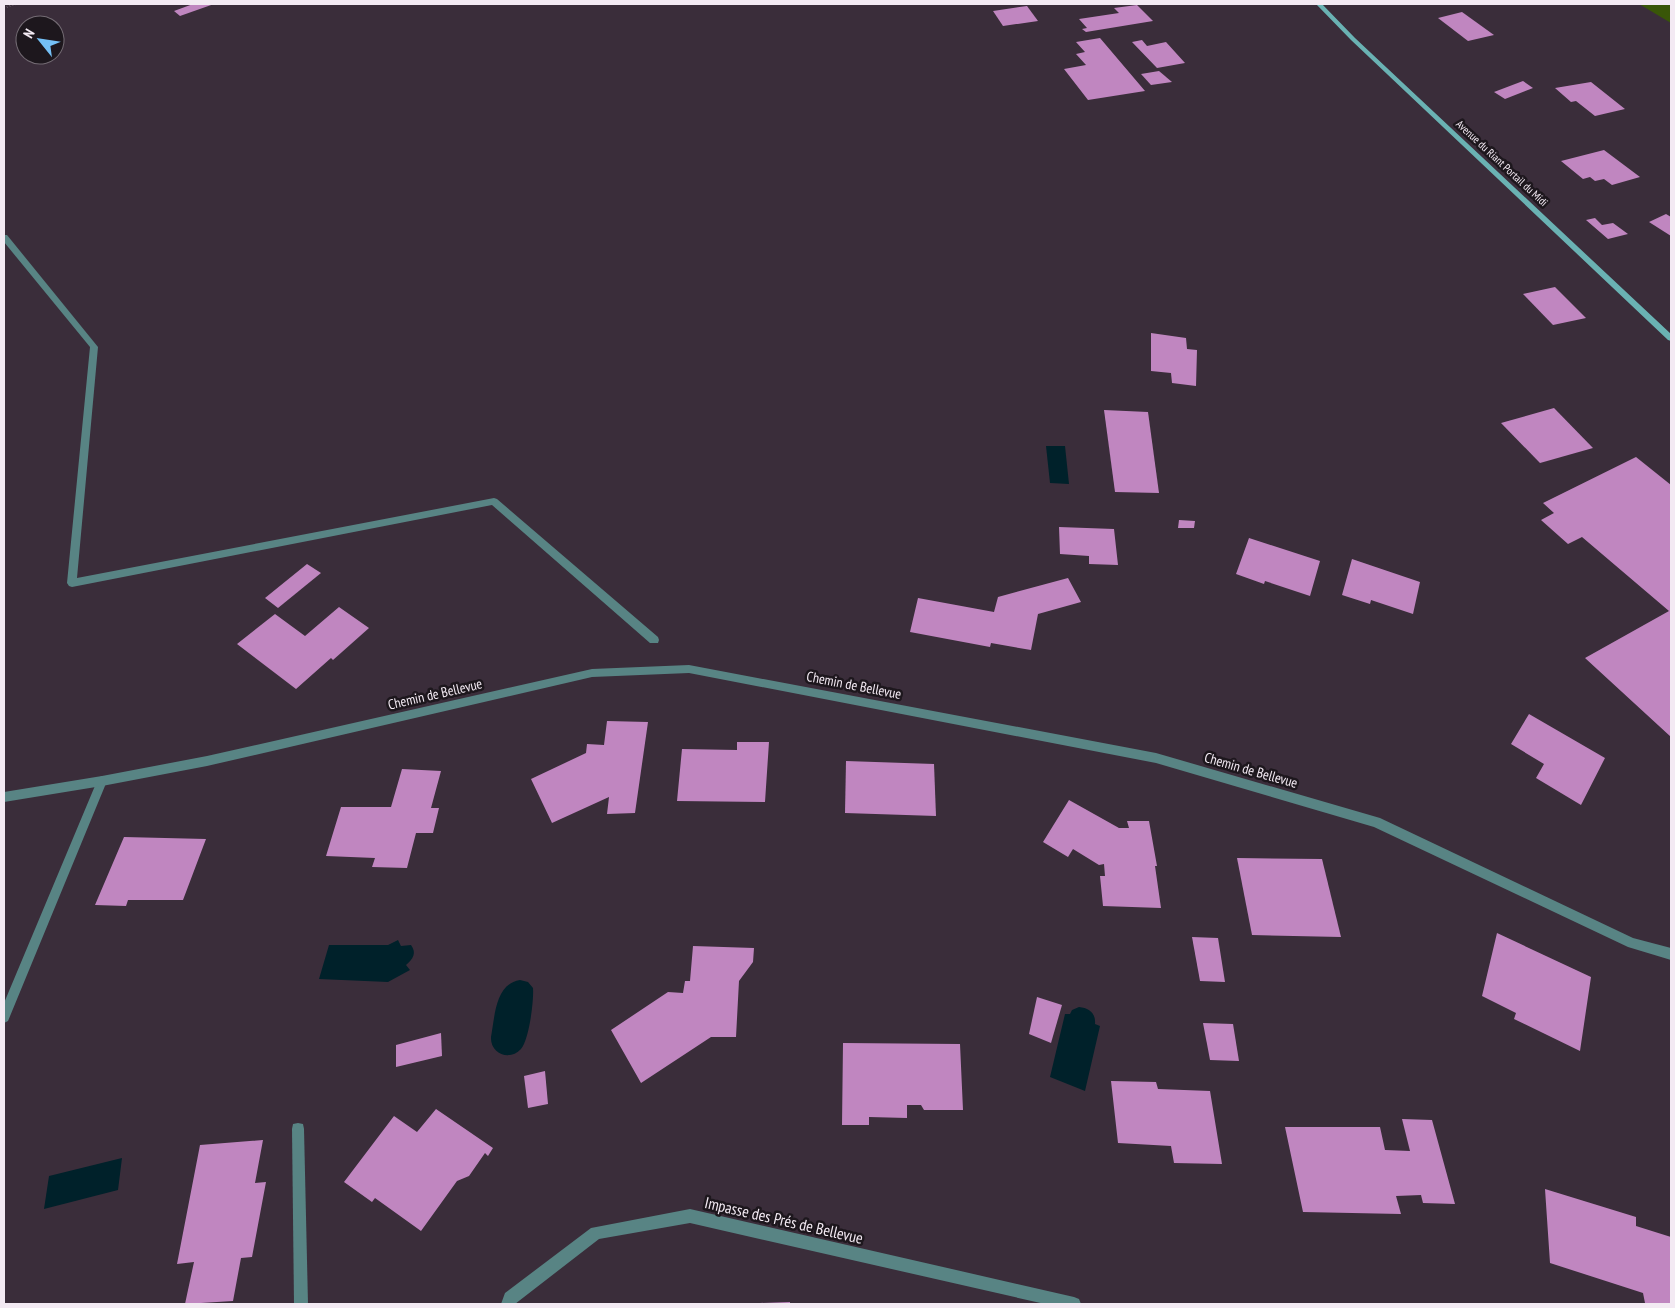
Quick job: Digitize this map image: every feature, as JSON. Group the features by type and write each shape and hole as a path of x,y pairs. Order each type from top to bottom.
{"main road":[{"name":"Avenue du Riant Portail du Midi","path":"1319,4 1353,39 1671,338"}],"street":[{"path":"4,237 94,347 72,583 494,501 654,640"},
{"name":"Chemin de Bellevue","path":"4,797 102,781 207,760 592,673 689,669 1156,758 1376,822 1632,943 1671,954"},
{"path":"4,1017 102,781"},
{"path":"298,1129 301,1304"},
{"name":"Impasse des Prés de Bellevue","path":"508,1304 510,1298 596,1233 690,1216 1074,1304"}],"path":[{"path":"4,8 16,4"}],"green space":[{"path":"1639,4 1671,4 1671,23"}],"water":[{"path":"1046,446 1065,446 1069,484 1050,483"},
{"path":"398,940 401,946 411,945 413,948 413,956 406,965 410,970 388,982 319,979 329,945 388,945"},
{"path":"520,980 528,982 533,988 533,1002 526,1038 521,1049 516,1053 511,1055 501,1054 494,1047 491,1037 495,1011 505,988"},
{"path":"1079,1007 1091,1012 1095,1024 1100,1026 1085,1091 1050,1077 1065,1014 1070,1014 1072,1010"},
{"path":"122,1158 118,1190 44,1209 49,1176"}],"building":[{"path":"193,4 214,4 180,16 174,11"},
{"path":"1137,5 1153,21 1086,32 1082,29 1087,28 1079,19 1119,13 1114,8"},
{"path":"1027,6 1038,21 1003,26 993,11"},
{"path":"1462,12 1494,35 1468,41 1438,18"},
{"path":"1100,38 1145,91 1088,100 1064,69 1086,65 1076,54 1085,52 1076,42"},
{"path":"1142,40 1147,46 1166,42 1185,63 1157,68 1132,42"},
{"path":"1159,71 1172,82 1151,85 1141,74"},
{"path":"1523,81 1533,88 1505,99 1494,92"},
{"path":"1591,82 1625,109 1595,116 1576,101 1571,102 1555,88"},
{"path":"1604,150 1640,177 1612,185 1604,179 1595,181 1590,177 1583,179 1561,161"},
{"path":"1666,214 1671,217 1671,236 1649,222"},
{"path":"1595,218 1602,225 1613,223 1628,234 1608,239 1586,220"},
{"path":"1555,287 1586,318 1553,325 1523,294"},
{"path":"1151,333 1186,338 1187,349 1197,350 1196,386 1172,383 1171,373 1151,371"},
{"path":"1554,408 1593,448 1540,463 1501,423"},
{"path":"1104,410 1148,412 1159,493 1115,492"},
{"path":"1636,457 1671,485 1671,737 1585,658 1669,611 1582,537 1568,544 1541,520 1554,513 1543,503"},
{"path":"1179,520 1195,521 1194,528 1178,528"},
{"path":"1059,527 1114,529 1118,565 1089,564 1089,556 1060,554"},
{"path":"1249,538 1320,561 1310,596 1265,581 1264,584 1236,574"},
{"path":"1352,559 1420,582 1413,614 1371,600 1370,604 1342,595"},
{"path":"307,564 321,573 278,608 265,598"},
{"path":"1068,578 1081,602 1038,614 1031,650 991,643 990,647 910,632 918,598 994,612 998,597"},
{"path":"339,607 369,628 296,689 237,644 275,614 305,636"},
{"path":"1529,714 1605,758 1581,805 1536,778 1544,764 1511,744"},
{"path":"607,721 648,722 635,813 607,814 609,797 552,823 531,779 586,753 587,744 604,745"},
{"path":"737,742 769,742 765,802 677,801 682,749 737,750"},
{"path":"846,761 934,764 936,816 845,813"},
{"path":"402,769 441,771 431,808 439,808 433,833 416,833 407,868 372,867 375,858 326,856 341,807 391,807"},
{"path":"1069,800 1119,828 1129,828 1127,821 1149,821 1157,866 1155,866 1161,908 1103,906 1100,876 1105,876 1104,864 1099,865 1073,849 1068,857 1043,842"},
{"path":"124,837 206,839 183,900 128,900 126,906 95,905"},
{"path":"1237,858 1322,859 1341,937 1252,935"},
{"path":"1497,933 1591,977 1580,1051 1514,1019 1516,1013 1482,996"},
{"path":"1192,937 1218,938 1225,982 1200,981"},
{"path":"693,946 754,948 753,962 739,981 736,1037 711,1037 641,1083 611,1030 668,992 683,993 685,981 690,981"},
{"path":"1037,997 1062,1005 1051,1043 1029,1034"},
{"path":"1203,1023 1233,1024 1239,1061 1210,1060"},
{"path":"441,1033 442,1056 396,1067 396,1045"},
{"path":"843,1043 960,1044 963,1110 924,1110 921,1105 907,1105 907,1118 869,1117 869,1125 842,1125"},
{"path":"545,1071 548,1104 528,1108 524,1076"},
{"path":"1111,1081 1156,1082 1158,1089 1210,1091 1222,1164 1174,1163 1171,1146 1118,1143"},
{"path":"436,1109 493,1148 488,1156 485,1153 469,1176 457,1181 421,1231 375,1198 372,1202 344,1182 394,1116 417,1132"},
{"path":"1402,1119 1432,1120 1455,1204 1423,1203 1421,1195 1396,1196 1401,1214 1303,1212 1285,1127 1380,1127 1385,1150 1410,1151"},
{"path":"263,1140 255,1183 266,1182 252,1257 241,1258 233,1301 185,1304 194,1262 177,1264 200,1145"},
{"path":"1545,1189 1636,1217 1636,1226 1671,1237 1671,1304 1645,1303 1643,1293 1550,1263"},
{"path":"790,1302 790,1304 760,1304 760,1303"}]}
